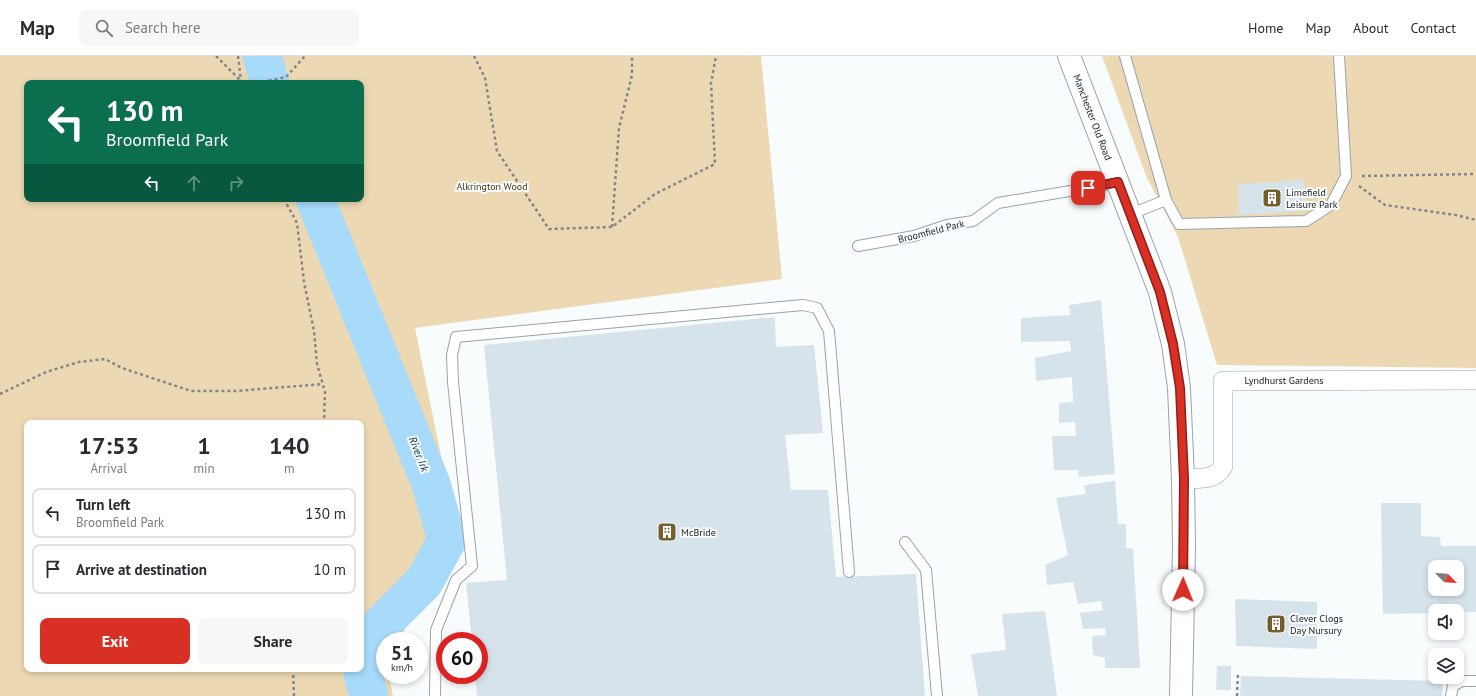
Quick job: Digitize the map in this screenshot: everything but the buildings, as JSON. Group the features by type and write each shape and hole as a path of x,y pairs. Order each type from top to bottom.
{"main road":[{"name":"Manchester Old Road","path":"1069,56 1160,292 1173,344 1180,388 1184,479 1181,696"}],"street":[{"name":"Lyndhurst Gardens","path":"1184,479 1212,477 1220,472 1224,466 1223,381 1476,380"}],"lane":[{"path":"1125,56 1166,200 1178,224 1306,221 1331,205 1346,176 1339,56"},
{"name":"Broomfield Park","path":"858,246 914,236 947,225 973,221 998,203 1118,182"},
{"path":"1131,214 1166,200"},
{"path":"435,696 436,630 456,580 472,566 453,382 452,355 456,338 803,305 818,308 828,331 849,572"},
{"path":"905,542 926,570 937,696"},
{"path":"1451,696 1454,686 1462,681 1476,681"}],"path":[{"path":"216,56 240,80"},
{"path":"238,56 242,80"},
{"path":"272,80 286,77 305,56"},
{"path":"474,56 485,78 497,151 548,229 612,227 655,194 715,164 710,83 716,56"},
{"path":"612,227 619,128 632,75 632,56"},
{"path":"1346,176 1476,174"},
{"path":"1346,176 1385,205 1456,215 1476,220"},
{"path":"286,202 297,223 304,282 314,331 317,364 325,392 324,420"},
{"path":"0,394 46,372 79,362 104,359 122,368 191,391 236,391 323,384"},
{"path":"293,672 294,696"},
{"path":"1237,696 1238,672"}],"green space":[{"name":"Alkrington Wood","path":"0,56 761,56 782,279 415,328 443,466 457,512 454,559 405,628 404,632 376,632 376,684 391,684 393,696 0,696"},
{"path":"1102,56 1476,56 1476,368 1217,365 1178,237 1147,178"}],"waterway":[{"name":"River Irk","path":"262,56 269,80"},
{"name":"River Irk","path":"316,202 431,484 447,540 424,582 379,627 364,672"},
{"name":"River Irk","path":"364,672 363,675 369,696"}],"place":[{"name":"Limefield Leisure Park","path":"1272,198"},
{"name":"McBride","path":"667,532"},
{"name":"Clever Clogs Day Nursury","path":"1276,624"}],"route":[{"path":"1088,188 1118,182 1160,292 1173,344 1180,388 1184,479 1183,590"}]}
